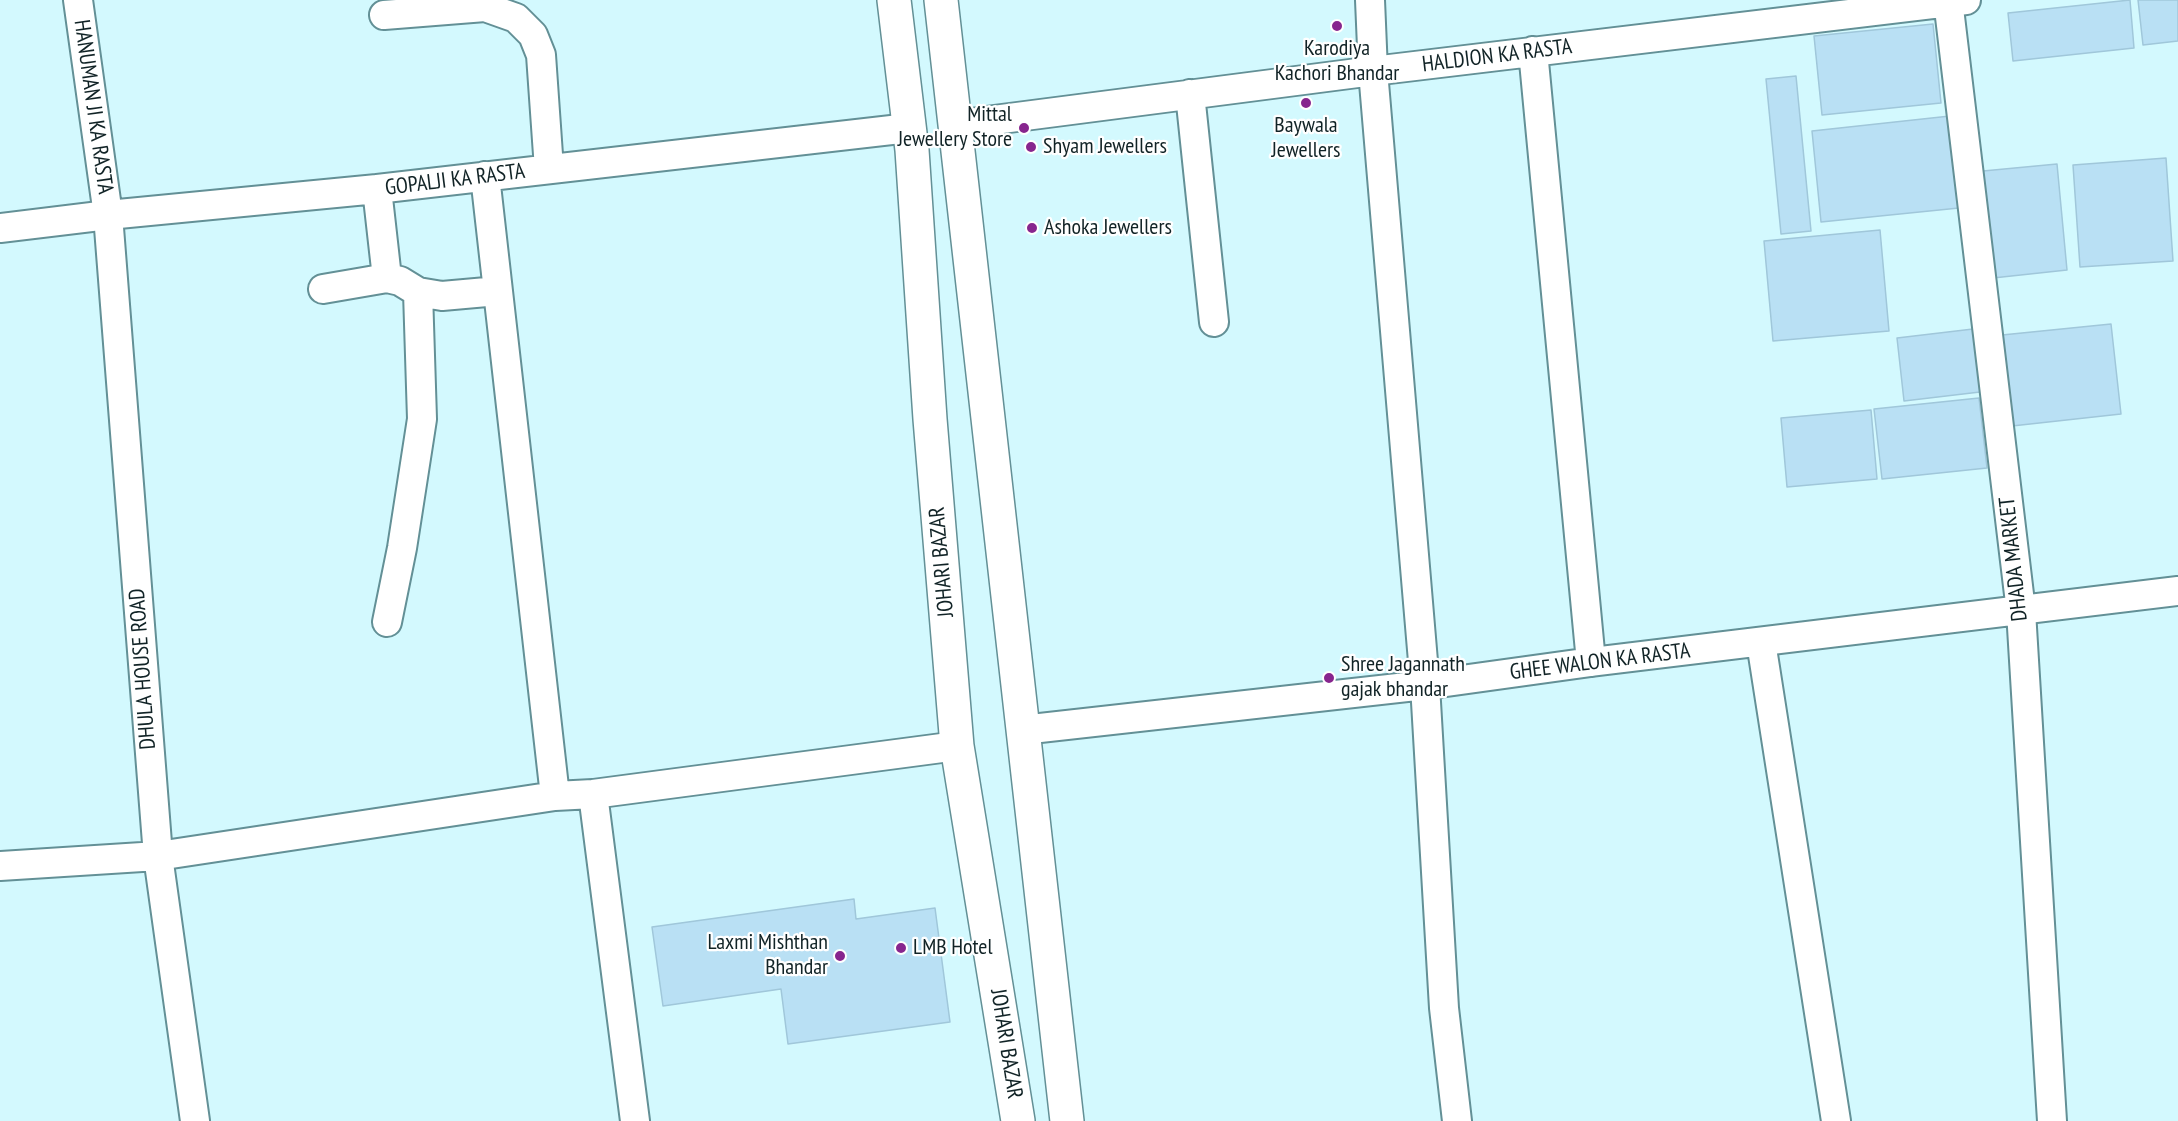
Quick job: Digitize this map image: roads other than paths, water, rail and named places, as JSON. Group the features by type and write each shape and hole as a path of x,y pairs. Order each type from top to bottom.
{"street":[{"name":"HANUMAN JI KA RASTA","path":"78,0 108,214"},
{"name":"JOHARI BAZAR","path":"894,0 909,128 957,746 1018,1121"},
{"path":"941,0 1067,1121"},
{"path":"1370,0 1373,71 1425,685 1444,1008 1457,1121"},
{"name":"HALDION KA RASTA","path":"955,125 1533,51 1954,1"},
{"name":"DHADA MARKET","path":"1954,1 2021,611 2052,1121"},
{"path":"384,15 485,7 516,18 533,34 541,55 549,169"},
{"path":"1533,51 1591,662"},
{"path":"1190,94 1214,322"},
{"name":"GOPALJI KA RASTA","path":"0,228 108,214 377,189 909,128"},
{"path":"485,176 555,796"},
{"path":"377,189 387,278"},
{"name":"DHULA HOUSE ROAD","path":"108,214 158,856 195,1121"},
{"path":"323,289 387,278 400,281 418,292 442,296 498,291"},
{"path":"387,622 402,548 422,418 418,292"},
{"name":"GHEE WALON KA RASTA","path":"1022,730 1425,685 1591,662 2178,591"},
{"path":"1761,642 1836,1121"},
{"path":"0,866 158,856 555,796 593,794 957,746"},
{"path":"593,794 635,1121"}],"place":[{"name":"Karodiya Kachori Bhandar","path":"1337,26"},
{"name":"Baywala Jewellers","path":"1306,103"},
{"name":"Mittal Jewellery Store","path":"1024,128"},
{"name":"Shyam Jewellers","path":"1031,147"},
{"name":"Ashoka Jewellers","path":"1032,228"},
{"name":"Shree Jagannath gajak bhandar","path":"1329,678"},
{"name":"LMB Hotel","path":"901,948"},
{"name":"Laxmi Mishthan Bhandar","path":"840,956"}]}
